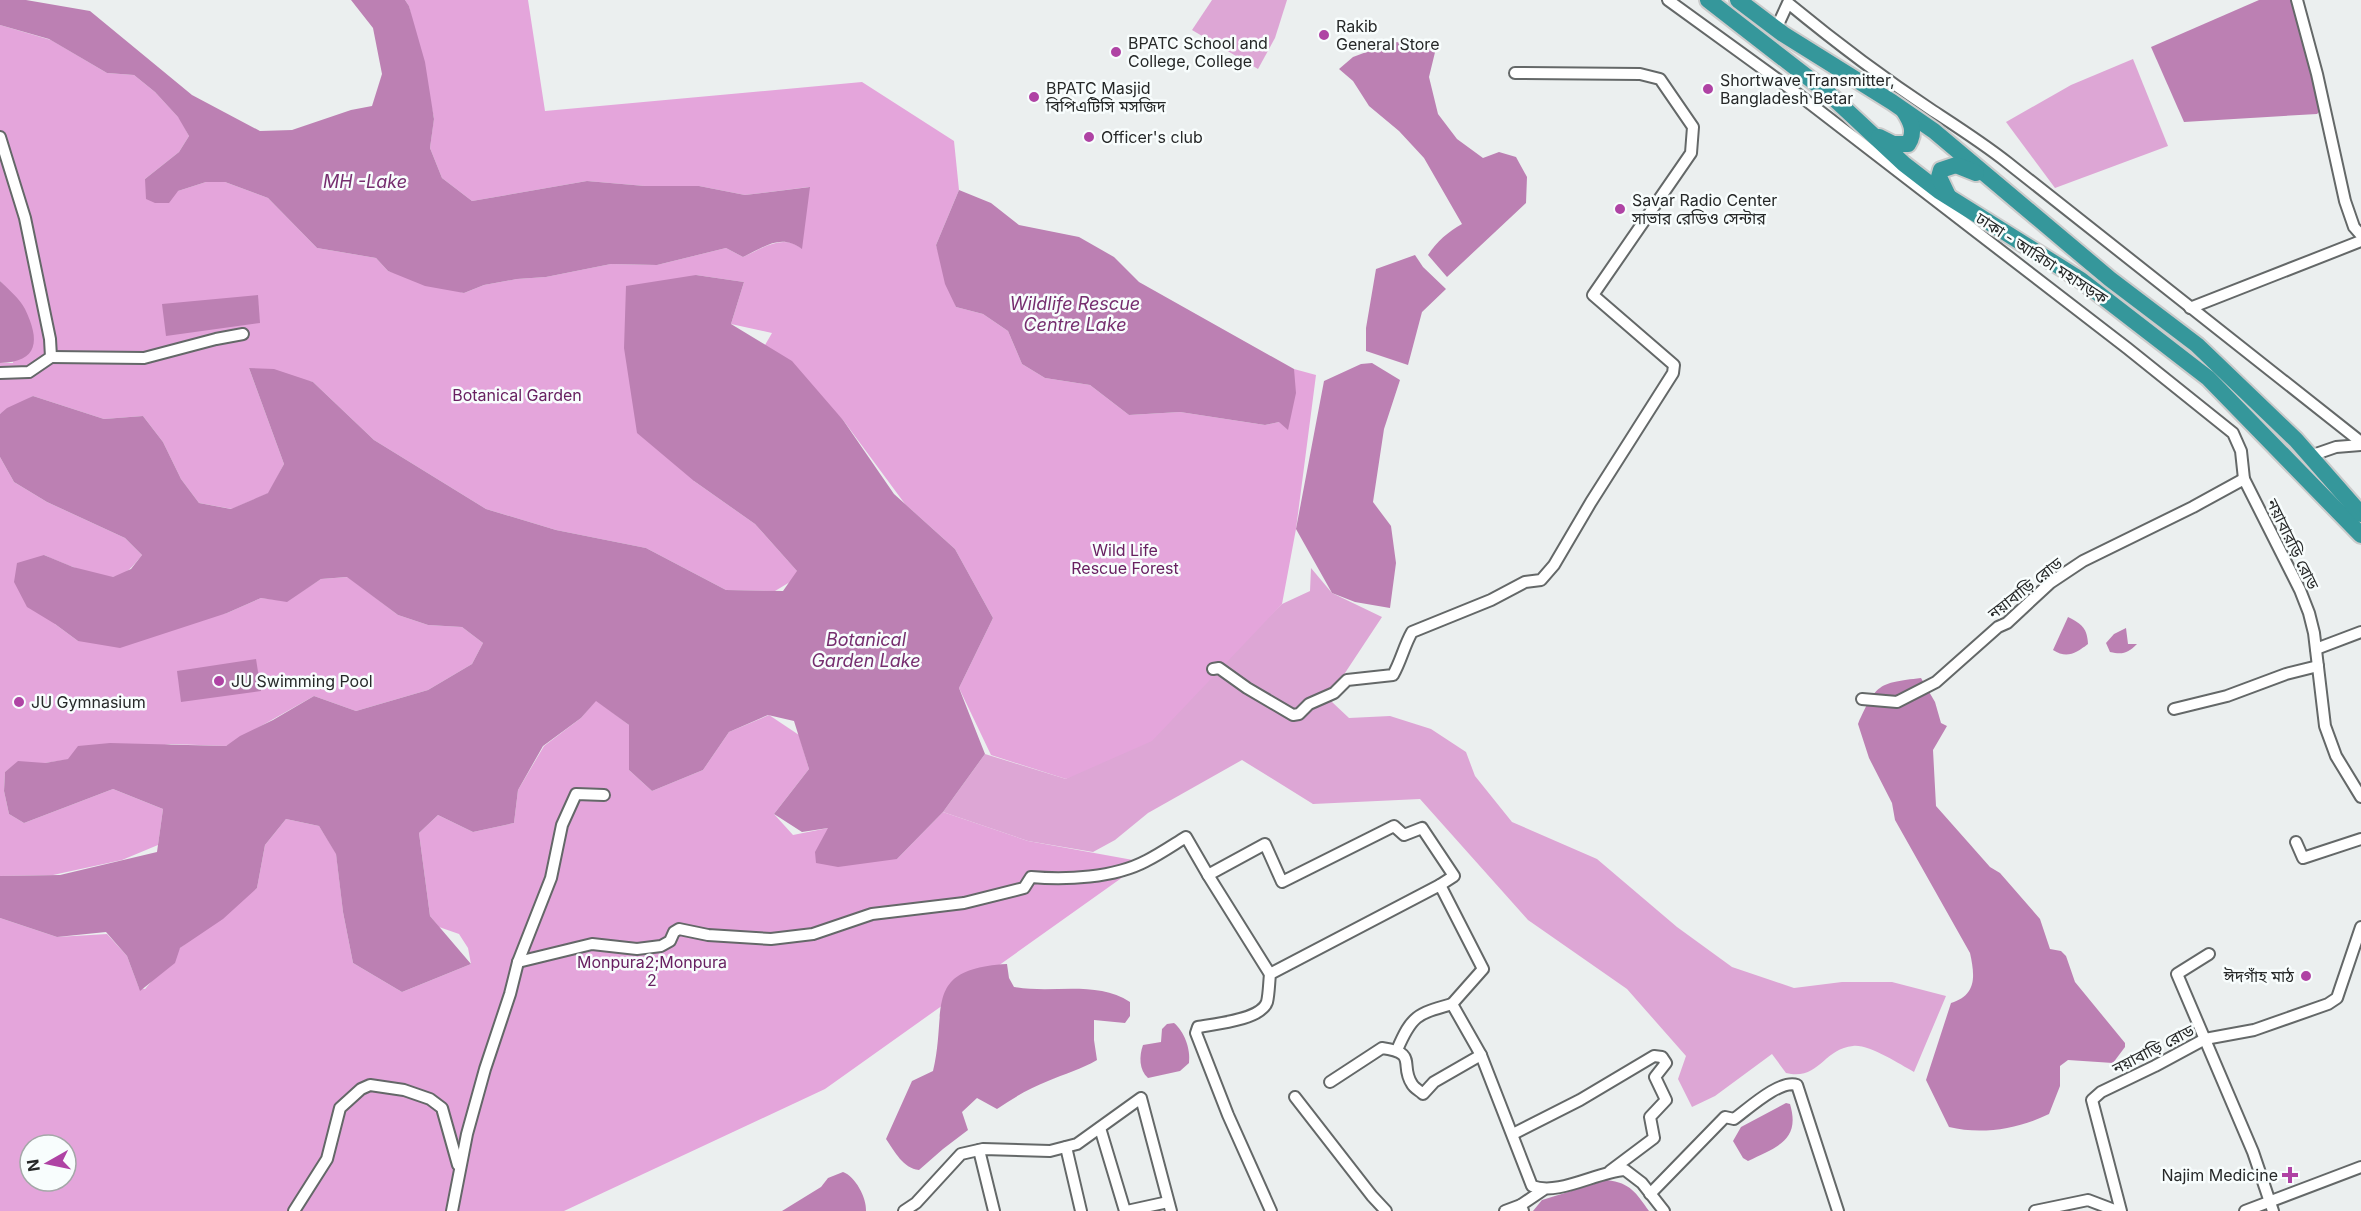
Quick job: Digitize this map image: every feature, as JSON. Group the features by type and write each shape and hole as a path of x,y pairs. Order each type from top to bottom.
{"highway":[{"name":"ঢাকা - আরিচা মহাসড়ক","path":"1708,0 1828,93 1904,164 1948,197 2081,280 2208,378 2361,535"},
{"name":"ঢাকা - আরিচা মহাসড়ক","path":"1738,0 1823,61 1934,131 2110,279 2197,345 2310,456 2361,513"},
{"path":"1866,127 1893,144 1908,144 1913,131 1904,110"},
{"path":"1948,197 1941,186 1939,177 1941,170 1946,166 1956,165 1969,169 1996,184"}],"street":[{"name":"নয়াবারড়ি রোড","path":"1668,0 1798,95 2127,348 2233,433 2241,452 2244,479 2300,590 2314,633 2325,726 2336,756 2361,797"},
{"path":"2297,0 2317,74 2345,201 2354,227 2361,236"},
{"path":"1776,29 1789,1 1839,45 2007,162 2361,444"},
{"path":"1213,669 1220,668 1247,688 1293,715 1299,714 1309,704 1334,693 1347,680 1393,675 1400,662 1405,643 1412,632 1491,600 1525,582 1541,580 1554,565 1673,373 1674,365 1593,295 1691,153 1693,127 1659,79 1640,74 1515,73"},
{"path":"0,137 25,218 50,339 51,357"},
{"path":"2190,308 2361,241"},
{"path":"0,373 29,372 51,357 144,358 194,344 243,334"},
{"path":"2310,456 2336,447 2361,444"},
{"name":"নয়াবাড়ি রোড","path":"1862,699 1897,702 1936,682 1998,627 2007,623 2050,583 2083,561 2193,507 2244,479"},
{"path":"2316,649 2361,632"},
{"path":"2175,710 2227,696 2286,674 2318,666"},
{"path":"452,1211 467,1134 518,962 551,878 562,825 576,794 604,795"},
{"path":"1208,875 1265,844 1282,882 1394,826 1404,835 1422,828 1454,876 1270,974"},
{"path":"518,962 592,944 636,949 661,946 670,941 674,932 679,929 708,935 771,939 813,934 872,914 964,903 1006,894 1024,888 1031,877 1089,877 1125,868 1144,862 1186,837 1270,974 1267,1003 1261,1011 1250,1017 1198,1027 1196,1033 1220,1096 1271,1211"},
{"path":"2296,842 2302,858 2361,839"},
{"path":"1397,1050 1412,1020 1425,1012 1452,1004 1483,969 1440,885"},
{"name":"নয়াবাড়ি রোড","path":"2119,1211 2092,1100 2101,1092 2205,1039 2254,1030 2328,1004 2337,998 2361,927"},
{"path":"2209,954 2177,974 2253,1152 2271,1206"},
{"path":"1452,1004 1481,1055 1532,1186 1543,1190"},
{"path":"1330,1082 1382,1048 1397,1050 1406,1058 1412,1084 1423,1094 1434,1082 1481,1055"},
{"path":"1513,1134 1580,1100 1654,1056 1662,1057 1666,1063 1655,1077 1666,1100 1650,1117 1654,1138 1610,1171"},
{"path":"1650,1194 1725,1117 1734,1119 1779,1087 1790,1082 1797,1085 1839,1211"},
{"path":"294,1211 327,1159 340,1108 361,1089 370,1085 413,1093 430,1099 442,1108 460,1171"},
{"path":"1295,1097 1386,1211"},
{"path":"904,1211 916,1203 961,1154 979,1150 1050,1151 1077,1144 1141,1098 1170,1206 1126,1211 1100,1128"},
{"path":"1066,1147 1081,1211"},
{"path":"979,1150 994,1211"},
{"path":"2245,1211 2271,1206 2361,1167"},
{"path":"1505,1211 1522,1208 1543,1190 1610,1171 1625,1170 1642,1183 1664,1211"},
{"path":"2035,1211 2088,1200 2119,1211"}],"shaded area":[{"path":"1212,0 1287,0 1275,38 1258,69 1192,30"},
{"path":"2133,59 2168,146 2055,188 2006,122 2071,85"},
{"path":"1311,568 1332,593 1382,617 1341,679 1332,702 1349,718 1390,716 1431,729 1466,752 1475,776 1512,822 1597,859 1677,927 1732,967 1794,988 1842,982 1892,982 1946,996 1914,1072 1884,1055 1860,1046 1843,1048 1814,1069 1797,1074 1786,1073 1772,1054 1715,1096 1692,1107 1678,1079 1686,1056 1627,989 1528,920 1420,799 1313,804 1242,760 1148,813 1115,840 1093,852 1028,841 943,812 985,754 1066,779 1224,659 1282,604 1310,591"}],"green space":[{"path":"405,0 528,0 545,111 862,82 954,141 959,190 936,245 956,307 983,314 1008,331 1022,364 1045,378 1090,385 1129,415 1180,412 1265,425 1279,422 1294,369 1316,375 1296,529 1282,604 1152,741 1066,779 991,755 959,688 993,618 955,549 905,504 843,420 765,345 772,333 731,324 744,282 696,275 694,481 755,524 798,572 790,582 775,591 726,590 646,548 556,530 486,509 374,440 313,382 249,368 284,464 269,493 232,509 199,503 181,479 163,442 143,416 104,419 33,396 0,414 0,363 13,363 24,308 0,281 0,25 51,40 107,73 134,75 155,92 180,119 189,136 179,152 145,179 178,191 206,182 225,182 268,198 317,248 376,258 388,271 464,293 484,285 546,277 611,264 657,265 726,248 743,257 780,242 794,244 801,248 809,187 745,195 699,186 645,186 587,181 472,201 442,178 430,148 434,118 409,6"},
{"path":"0,457 14,482 47,502 125,538 142,555 125,572 117,576 105,577 44,555 55,624 78,641 227,613 261,598 287,601 321,579 348,577 398,615 428,625 462,627 483,643 472,664 428,690 356,711 314,696 226,746 171,744 13,766 5,772 4,791 9,814 24,823 113,789 163,809 158,845 122,860 53,875 0,876"},
{"name":"Monpura2;Monpura 2","path":"596,700 629,725 629,770 652,791 703,770 729,732 769,715 799,735 809,769 774,814 793,835 828,828 897,859 943,812 1028,841 1144,862 825,1089 564,1211 0,1211 0,918 57,937 107,934 127,956 139,988 145,989 180,948 257,888 265,845 286,819 319,826 336,853 343,912 353,963 402,992 471,964 468,948 459,934 439,927 430,916 419,833 438,815 473,832 514,823 518,790 544,746 581,718"}],"water":[{"name":"MH -Lake","path":"0,0 26,0 90,11 192,95 260,131 292,130 351,110 372,106 382,74 373,28 351,0 405,0 409,6 425,62 434,119 430,148 442,178 472,201 587,181 645,186 699,186 745,195 810,187 802,249 787,242 772,243 743,257 726,248 657,265 611,264 546,277 484,285 464,293 425,286 388,271 376,258 317,248 268,198 225,182 206,182 178,191 169,203 155,203 146,199 145,179 179,152 189,136 178,117 155,92 134,75 107,73 49,39 0,25"},
{"path":"2259,0 2292,0 2320,111 2317,114 2184,122 2151,47"},
{"path":"1393,42 1437,44 1429,77 1438,114 1457,139 1483,158 1499,152 1516,157 1527,177 1526,203 1447,277 1428,255 1443,237 1462,224 1424,158 1399,131 1369,106 1353,81 1339,69 1353,57"},
{"name":"Wildlife Rescue Centre Lake","path":"959,190 991,203 1019,225 1079,237 1114,257 1139,282 1294,369 1296,393 1288,430 1279,422 1265,425 1180,412 1129,415 1090,385 1045,378 1022,364 1008,331 983,314 956,307 945,284 936,245"},
{"path":"1415,255 1423,267 1446,289 1422,312 1408,365 1366,351 1366,328 1376,269"},
{"name":"Botanical Garden Lake","path":"696,275 744,282 731,324 792,361 843,420 894,494 955,549 993,618 959,688 985,754 943,812 897,859 838,867 816,863 815,852 828,828 802,832 774,814 809,769 794,721 768,715 729,732 703,770 652,791 629,770 629,725 596,701 581,718 543,746 518,790 514,823 473,832 438,815 419,833 430,916 471,964 402,992 353,963 343,912 336,854 319,826 286,819 265,845 257,888 223,919 180,948 175,963 140,991 127,956 106,932 57,937 0,918 0,876 60,875 157,852 163,809 113,789 24,823 9,814 4,791 5,772 18,761 45,763 68,759 78,746 110,743 226,746 314,696 356,711 428,690 472,664 483,643 462,627 428,625 398,615 347,577 321,579 287,602 261,598 227,613 120,648 78,641 27,607 14,582 17,563 44,555 73,567 113,577 131,569 142,555 125,538 47,502 14,482 0,457 0,414 7,408 33,396 104,419 143,416 163,442 181,479 199,503 231,509 268,493 284,464 249,368 274,369 313,382 374,440 486,509 556,530 646,548 726,590 783,591 797,571 755,524 694,481 637,433 624,348 626,286"},
{"path":"0,281 25,309 33,330 33,347 29,354 13,362 0,363"},
{"path":"258,295 260,323 166,336 162,304"},
{"path":"1372,363 1400,380 1384,429 1373,502 1391,526 1396,563 1390,608 1355,602 1332,593 1296,529 1324,381 1361,364"},
{"path":"2068,617 2083,627 2088,644 2075,652 2058,653 2053,650"},
{"path":"2126,628 2128,644 2137,644 2125,652 2110,652 2106,643 2114,634"},
{"name":"JU Swimming Pool","path":"256,659 261,691 181,702 177,671"},
{"path":"1921,678 1935,702 1941,723 1947,726 1933,750 1936,806 2040,919 2050,949 2061,951 2066,956 2075,982 2125,1043 2125,1047 2113,1063 2068,1060 2060,1066 2060,1086 2049,1114 2012,1127 1974,1130 1949,1127 1926,1080 1951,1003 1966,995 1970,990 1973,977 1972,961 1970,953 1895,820 1892,803 1869,758 1858,724 1869,701 1880,688 1887,684"},
{"path":"1007,964 1009,978 1014,987 1103,991 1130,1002 1130,1016 1125,1023 1094,1020 1097,1060 1035,1087 997,1109 977,1098 962,1112 968,1130 919,1170 913,1169 900,1159 886,1139 912,1081 933,1071 943,996 950,984 961,974 980,967"},
{"path":"1174,1023 1186,1041 1189,1063 1180,1071 1148,1078 1141,1063 1143,1045 1161,1042 1162,1029 1167,1024"},
{"path":"1786,1103 1790,1104 1793,1116 1789,1135 1776,1147 1748,1161 1743,1158 1733,1141 1741,1127"},
{"path":"843,1172 852,1178 859,1188 865,1200 866,1211 782,1211 821,1187 828,1178"},
{"path":"1607,1180 1627,1186 1649,1211 1533,1211 1542,1200"}],"place":[{"name":"Rakib General Store","path":"1324,35"},
{"name":"BPATC School and College, College","path":"1116,52"},
{"name":"Shortwave Transmitter, Bangladesh Betar","path":"1708,89"},
{"name":"BPATC Masjid বিপিএটিসি মসজিদ","path":"1034,97"},
{"name":"Officer's club","path":"1089,137"},
{"name":"Savar Radio Center সাভার রেডিও সেন্টার","path":"1620,209"},
{"name":"JU Swimming Pool","path":"219,681"},
{"name":"JU Gymnasium","path":"19,702"},
{"name":"ঈদগাঁহ মাঠ","path":"2306,976"},
{"name":"Najim Medicine","path":"2290,1175"}],"park label":[{"name":"Botanical Garden","path":"517,395"},
{"name":"Wild Life Rescue Forest","path":"1125,559"}]}
